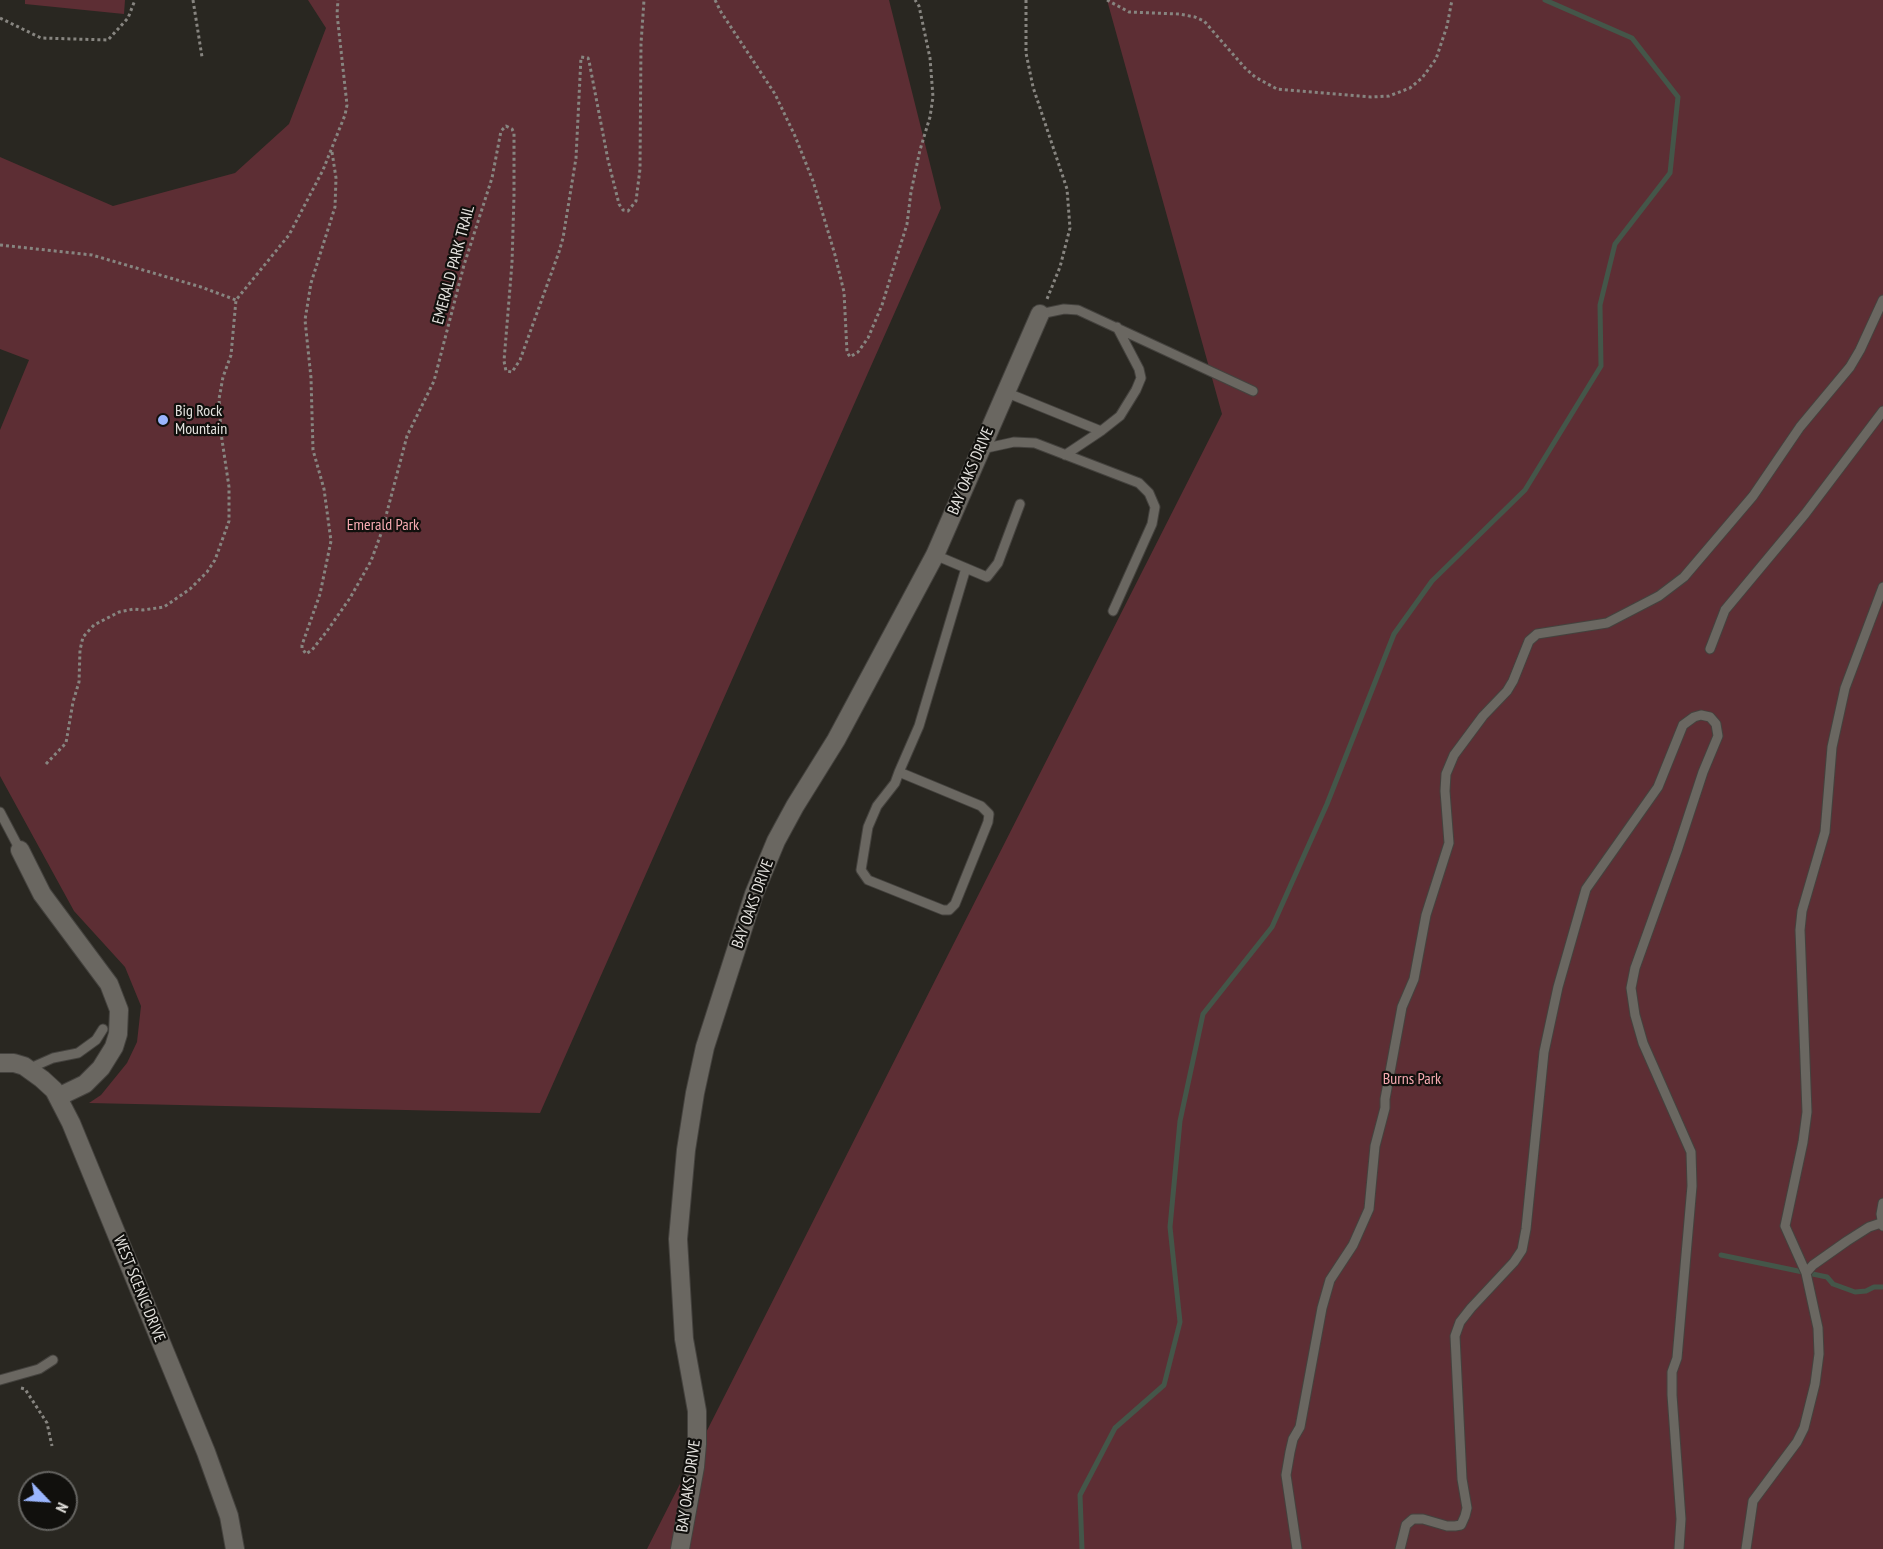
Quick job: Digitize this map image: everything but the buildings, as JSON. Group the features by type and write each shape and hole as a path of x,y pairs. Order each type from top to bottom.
{"street":[{"name":"BAY OAKS DRIVE","path":"680,1549 692,1488 697,1444 696,1411 684,1339 678,1239 686,1150 705,1047 754,894 776,841 836,740 935,555 1040,314"},
{"path":"20,850 42,894 109,984 119,1010 118,1034 114,1047 101,1068 85,1084 58,1098"},
{"name":"WEST SCENIC DRIVE","path":"0,1063 14,1063 28,1069 54,1090 71,1123 206,1452 230,1516 235,1549"}],"lane":[{"path":"1297,1549 1286,1475 1290,1452 1293,1439 1300,1427 1322,1308 1330,1280 1353,1245 1368,1209 1375,1146 1385,1108 1402,1007 1414,979 1426,915 1449,843 1445,791 1446,774 1454,755 1483,716 1507,691 1529,641 1537,634 1607,623 1659,596 1684,577 1753,496 1800,427 1850,367 1883,300"},
{"path":"1040,314 1064,309 1078,310 1253,391"},
{"path":"1065,455 1120,416 1141,378 1139,369 1117,327"},
{"path":"1005,392 1101,431"},
{"path":"1710,649 1725,610 1805,514 1883,411"},
{"path":"980,450 1014,442 1035,443 1139,483 1149,493 1155,507 1152,524 1113,611"},
{"path":"935,555 987,577 998,563 1020,504"},
{"path":"899,772 981,806 989,814 988,822 955,904 949,910 943,910 868,880 861,870 868,827 877,806 895,783 899,772 919,726 966,568"},
{"path":"1746,1549 1753,1501 1797,1442 1804,1428 1815,1384 1819,1354 1818,1328 1806,1273 1785,1226 1807,1112 1801,920 1825,832 1832,747 1845,688 1883,587"},
{"path":"1400,1549 1406,1525 1413,1520 1423,1519 1455,1526 1461,1525 1466,1516 1455,1336 1460,1322 1522,1250 1544,1052 1558,987 1586,889 1658,787 1683,725 1701,715 1710,717 1716,724 1718,736 1703,772 1635,968 1631,988 1635,1015 1643,1043 1691,1152 1692,1186 1677,1358 1672,1372 1681,1518 1679,1549"},
{"path":"0,812 20,850"},
{"path":"28,1069 53,1058 78,1053 96,1040 104,1029"},
{"path":"1806,1273 1813,1265 1847,1241 1869,1227 1882,1224 1883,1203"},
{"path":"2,1380 39,1369 52,1360"}],"path":[{"path":"0,18 41,38 108,40 128,18 135,0"},
{"path":"193,0 202,57"},
{"path":"46,764 66,742 79,682 83,637 94,625 119,612 164,607 190,589 215,560 229,521 229,486 221,433 219,399 223,377 231,355 236,300 289,235 332,152 345,115 347,105 337,14 338,0"},
{"name":"EMERALD PARK TRAIL","path":"332,152 336,178 335,207 311,283 306,320 311,378 313,450 324,489 331,541 320,594 302,645 306,654 327,631 350,598 371,561 382,531 408,436 434,381 464,265 492,178 501,130 506,126 514,133 512,263 504,361 506,371 512,372 520,360 562,238 576,158 581,57 588,58 589,61 619,204 623,210 628,211 636,201 640,169 640,44 644,0"},
{"path":"715,0 775,94 813,181 844,292 847,352 850,357 868,338 882,305 907,224 911,192 930,117 933,97 930,58 919,6 915,0"},
{"path":"1026,0 1026,53 1033,87 1048,137 1067,189 1070,228 1060,267 1040,314"},
{"path":"1107,0 1128,12 1179,15 1204,21 1245,68 1261,81 1277,88 1360,97 1389,96 1410,88 1422,78 1436,59 1447,26 1452,0"},
{"path":"0,245 92,255 236,300"},
{"path":"2,1380 25,1389 47,1423 52,1446"}],"green space":[{"path":"25,0 125,0 124,14 25,4"},
{"name":"Emerald Park","path":"308,0 889,0 941,208 540,1113 89,1103 101,1095 127,1063 137,1042 141,1006 125,967 74,911 0,776 0,430 29,360 0,349 0,157 113,206 235,173 289,124 326,28"},
{"name":"Burns Park","path":"1107,0 1883,0 1883,1549 647,1549 1222,414"}],"waterway":[{"path":"1082,1549 1080,1495 1115,1428 1164,1385 1180,1322 1170,1227 1180,1121 1203,1014 1272,927 1327,804 1394,634 1432,581 1525,490 1601,366 1600,305 1615,244 1670,173 1678,97 1632,38 1545,0"},
{"path":"1721,1255 1827,1277 1833,1284 1855,1292 1883,1287"}],"place":[{"name":"Big Rock Mountain","path":"163,420"}]}
